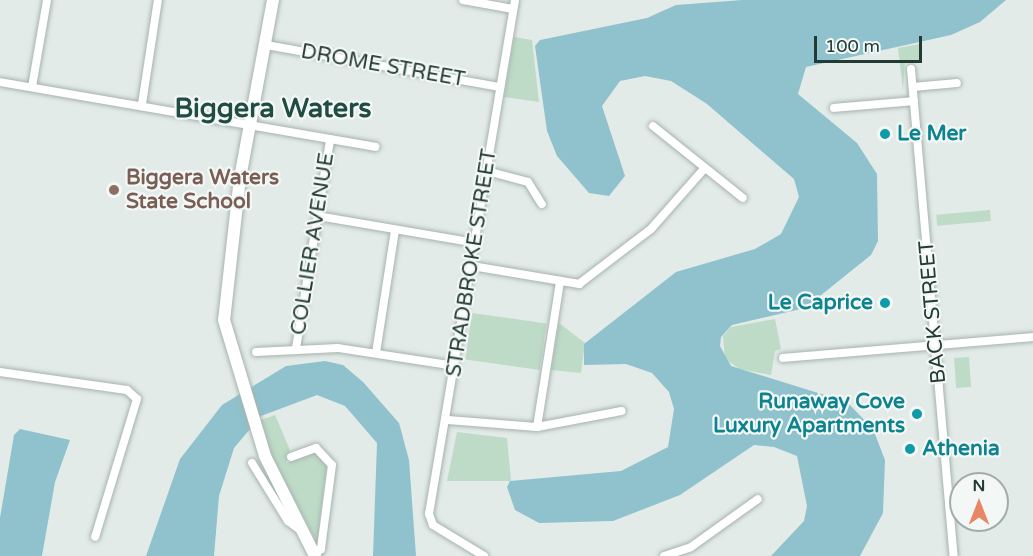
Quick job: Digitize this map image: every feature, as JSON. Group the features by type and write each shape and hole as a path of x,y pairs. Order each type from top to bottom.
{"main road":[{"path":"273,0 250,124 225,286 228,337 255,428 315,555"}],"street":[{"path":"33,87 47,0"},
{"path":"142,104 158,0"},
{"path":"463,0 514,4"},
{"name":"STRADBROKE STREET","path":"484,556 434,525 429,514 448,420 514,4"},
{"name":"DROME STREET","path":"266,45 500,87"},
{"name":"BACK STREET","path":"911,69 954,556"},
{"path":"0,82 142,104 375,147"},
{"path":"913,87 957,83"},
{"path":"834,108 914,101"},
{"path":"653,126 704,170 743,198"},
{"name":"COLLIER AVENUE","path":"296,348 330,140"},
{"path":"472,266 579,284 651,229 704,170"},
{"path":"487,171 528,182 542,204"},
{"path":"318,216 476,243"},
{"path":"376,353 396,230"},
{"path":"537,427 560,281"},
{"path":"783,358 1033,337"},
{"path":"256,352 296,348 376,353 455,366"},
{"path":"0,372 127,390 137,399 132,431 95,537"},
{"path":"448,420 537,427 622,411"},
{"path":"291,457 316,448 332,465 321,549 315,555"},
{"path":"252,463 288,521 303,532"},
{"path":"664,556 691,547 758,499"}],"green space":[{"path":"514,37 532,40 539,102 504,97"},
{"path":"920,44 921,60 905,61 903,90 898,48"},
{"path":"990,210 991,221 937,226 936,215"},
{"path":"472,313 546,323 540,370 465,360"},
{"path":"775,319 781,349 775,351 771,375 740,369 725,359 723,336 731,327"},
{"path":"559,323 585,343 581,373 551,370"},
{"path":"969,357 971,387 956,388 954,358"},
{"path":"275,415 290,450 286,463 315,453 327,465 317,543 272,458 261,420"},
{"path":"457,432 507,438 511,481 447,481"}],"water":[{"path":"742,0 1006,0 980,22 951,35 806,67 798,94 857,143 877,174 878,241 871,255 805,308 732,325 721,337 720,346 731,366 847,402 873,429 885,460 883,513 860,556 771,556 804,521 807,506 797,456 774,447 754,445 680,495 613,521 539,523 515,510 507,487 510,481 621,471 668,447 674,409 669,392 652,373 626,364 584,365 584,344 676,272 755,249 781,234 799,197 794,179 707,104 671,81 645,76 620,81 602,106 625,176 609,196 589,193 557,156 547,131 535,46 540,40 647,18 676,5"},
{"path":"325,361 343,365 363,382 399,423 409,460 416,556 373,556 377,443 345,406 317,395 261,416 234,448 219,496 214,556 146,556 180,459 222,405 286,366"},
{"path":"20,429 70,440 55,482 42,556 0,556 0,518 14,435"}],"place":[{"name":"Le Mer","path":"885,134"},
{"name":"Biggera Waters State School","path":"114,190"},
{"name":"Le Caprice","path":"885,303"},
{"name":"Runaway Cove Luxury Apartments","path":"917,414"},
{"name":"Athenia","path":"910,449"}],"district":[{"name":"Biggera Waters","path":"273,109"}]}
